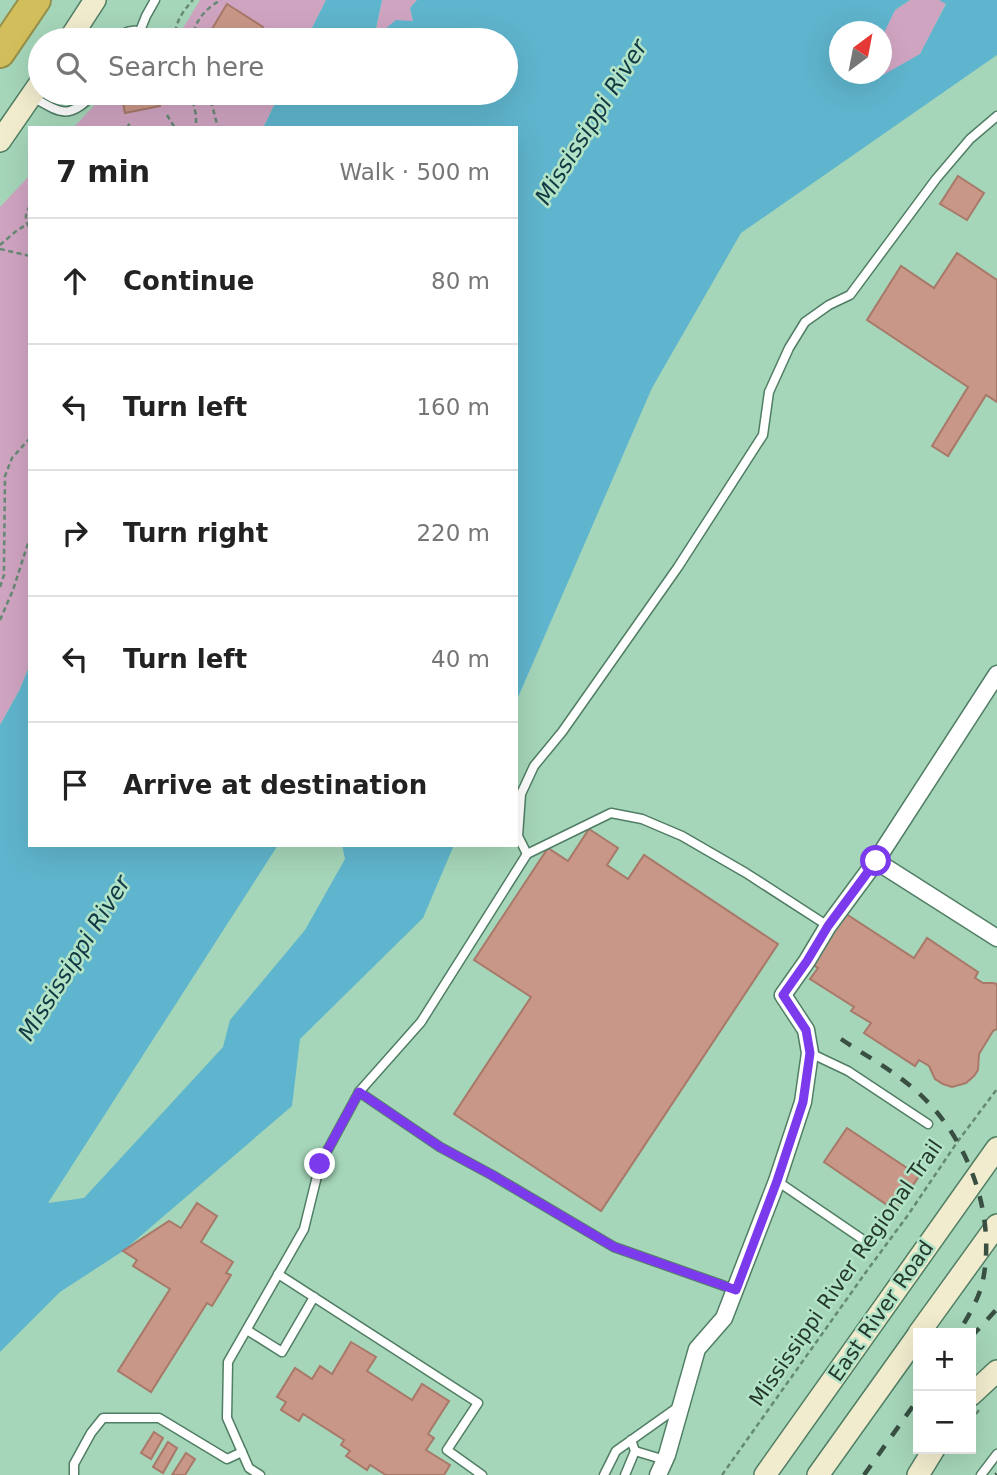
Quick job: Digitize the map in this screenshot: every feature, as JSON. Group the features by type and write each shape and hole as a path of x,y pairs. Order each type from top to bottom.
{"highway":[{"path":"0,53 36,0"}],"street":[{"path":"77,28 95,0"},
{"path":"0,141 28,101"},
{"path":"661,1467 697,1349 724,1318 777,1181 803,1102 810,1053 806,1030 783,995 828,926 876,861 997,674"},
{"path":"876,861 997,938"},
{"name":"East River Road","path":"765,1475 997,1147"},
{"name":"East River Road","path":"923,1328 997,1225"},
{"name":"East River Road","path":"818,1475 913,1342"},
{"path":"918,1475 931,1454"}],"lane":[{"path":"141,28 155,0"},
{"path":"53,105 59,111 70,112 83,105"},
{"path":"527,854 518,836 520,804 521,794 534,765 562,732 678,567 763,435 769,391 789,348 806,322 829,305 850,295 936,179 970,139 997,116"},
{"path":"260,1475 247,1472 242,1452 227,1418 228,1362 304,1229 320,1164 359,1092 421,1022 527,854 611,813 642,819 682,836 828,926"},
{"path":"810,1053 848,1071 928,1124"},
{"path":"359,1092 440,1147 614,1247 736,1290"},
{"path":"777,1181 865,1241"},
{"path":"278,1274 478,1403 447,1450 482,1475"},
{"path":"247,1330 282,1352 314,1297"},
{"path":"604,1475 617,1451 681,1405"},
{"path":"75,1475 74,1464 91,1433 103,1418 159,1418 227,1459 242,1452"},
{"path":"631,1440 635,1451 661,1467"},
{"path":"625,1475 635,1451"},
{"path":"981,1475 997,1454"}],"path":[{"path":"176,28 178,20 193,0"},
{"path":"195,28 208,8 221,0"},
{"path":"194,105 196,126"},
{"path":"212,105 217,126"},
{"path":"167,115 174,126"},
{"path":"128,126 131,121"},
{"path":"28,210 25,215 28,226 15,232 0,247 28,255"},
{"path":"0,587 4,575 5,476 12,458 28,440"},
{"path":"0,620 28,543"},
{"name":"Mississippi River Regional Trail","path":"722,1475 997,1090"}],"shaded area":[{"path":"200,0 326,0 312,28 183,28"},
{"path":"382,0 417,0 410,8 413,21 398,28 376,28"},
{"path":"910,0 939,0 946,3 921,54 892,70 892,21 889,21 895,10"},
{"path":"95,105 274,105 264,126 75,126"},
{"path":"28,177 28,669 0,725 0,207"}],"water":[{"path":"326,0 382,0 376,28 312,28"},
{"name":"Mississippi River","path":"417,0 910,0 895,10 890,21 829,21 829,84 892,84 892,70 920,54 946,4 939,0 997,0 997,55 741,233 652,388 518,697 518,126 264,126 274,105 518,105 518,28 386,28 396,20 413,21 410,8"},
{"name":"Mississippi River","path":"28,669 28,847 277,847 48,1203 84,1198 223,1047 230,1020 305,930 345,859 342,847 453,847 423,918 300,1039 292,1106 123,1251 60,1292 0,1352 0,725"}],"building":[{"path":"227,4 263,27 262,28 213,28"},
{"path":"123,105 160,106 125,113"},
{"path":"958,176 984,193 967,220 940,204"},
{"path":"957,253 997,280 997,402 986,395 948,456 932,446 968,387 867,320 901,266 934,288"},
{"path":"589,829 618,848 607,865 628,879 644,855 778,944 601,1211 454,1114 531,997 474,960 548,848 568,861"},
{"path":"840,910 914,958 927,938 978,972 975,978 983,983 997,984 997,1029 979,1054 978,1070 966,1083 952,1087 943,1084 935,1079 929,1066 919,1060 915,1066 864,1033 871,1023 851,1011 854,1007 810,979 818,968 807,961"},
{"path":"847,1128 919,1176 896,1211 824,1162"},
{"path":"197,1203 217,1216 201,1242 233,1262 226,1273 231,1275 212,1306 207,1303 151,1392 118,1371 170,1289 133,1266 137,1260 123,1251 169,1221 181,1228"},
{"path":"351,1342 376,1357 367,1371 412,1400 422,1384 449,1401 428,1434 434,1438 426,1450 450,1465 444,1475 386,1475 370,1465 367,1470 346,1456 350,1451 341,1445 344,1440 303,1414 299,1421 281,1410 286,1402 277,1397 295,1368 312,1379 320,1366 332,1374"},
{"path":"154,1432 163,1438 151,1459 141,1453"},
{"path":"168,1442 177,1448 163,1473 153,1467"},
{"path":"186,1453 195,1459 185,1475 172,1475"}],"railway":[{"path":"841,1039 900,1078 928,1102 945,1123 972,1172 985,1226 986,1253 979,1294 961,1328"},
{"path":"976,1332 997,1309"},
{"path":"864,1475 913,1406"}],"route":[{"path":"320,1164 359,1092 440,1147 614,1247 736,1290 803,1102 810,1053 806,1030 783,995 828,926 876,861"}]}
